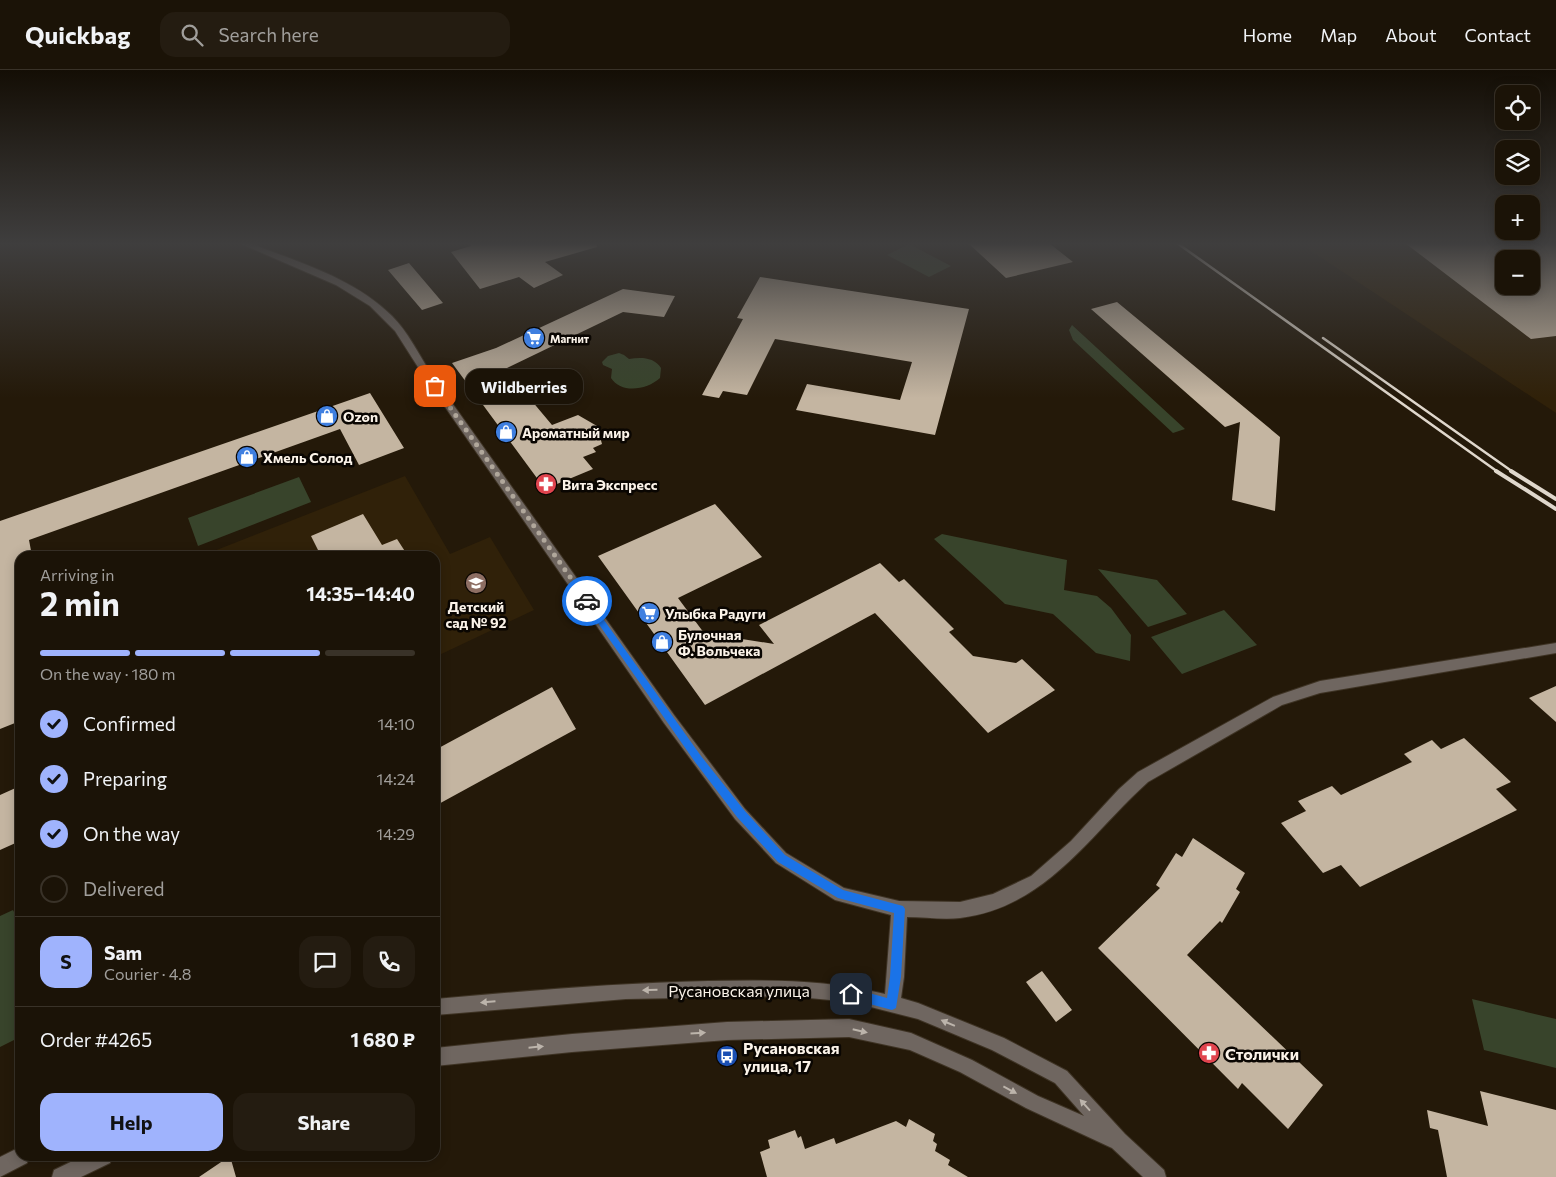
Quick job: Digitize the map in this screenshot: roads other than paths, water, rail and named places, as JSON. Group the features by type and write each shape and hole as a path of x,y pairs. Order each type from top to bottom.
{"street":[{"path":"359,295 386,315 399,330 426,373 669,719 740,814 781,858 841,895 899,909 960,910 995,901 1036,881 1076,846 1124,794 1143,777 1278,701 1320,686 1556,648"},
{"path":"892,1004 896,977 899,909"},
{"name":"Русановская улица","path":"440,1007 626,991 788,988 851,994 918,1011 998,1044 1061,1077 1118,1141 1157,1177"},
{"name":"Русановская улица","path":"440,1056 572,1043 727,1031 850,1028 911,1042 966,1066 1032,1102 1118,1141"},
{"path":"0,1168 15,1159"},
{"path":"61,1177 93,1161"}],"railway":[{"path":"1249,295 1498,472"},
{"path":"1323,338 1513,472"},
{"path":"1496,471 1556,509"},
{"path":"1511,471 1556,499"}],"place":[{"name":"Магнит","path":"534,338"},
{"name":"Wildberries","path":"435,386"},
{"name":"Ozon","path":"327,416"},
{"name":"Ароматный мир","path":"506,432"},
{"name":"Хмель Солод","path":"247,457"},
{"name":"Вита Экспресс","path":"546,484"},
{"name":"Детский сад № 92","path":"476,583"},
{"name":"Улыбка Радуги","path":"649,613"},
{"name":"Булочная Ф. Вольчека","path":"662,642"},
{"name":"Столички","path":"1209,1053"},
{"name":"Русановская улица, 17","path":"727,1056"}]}
